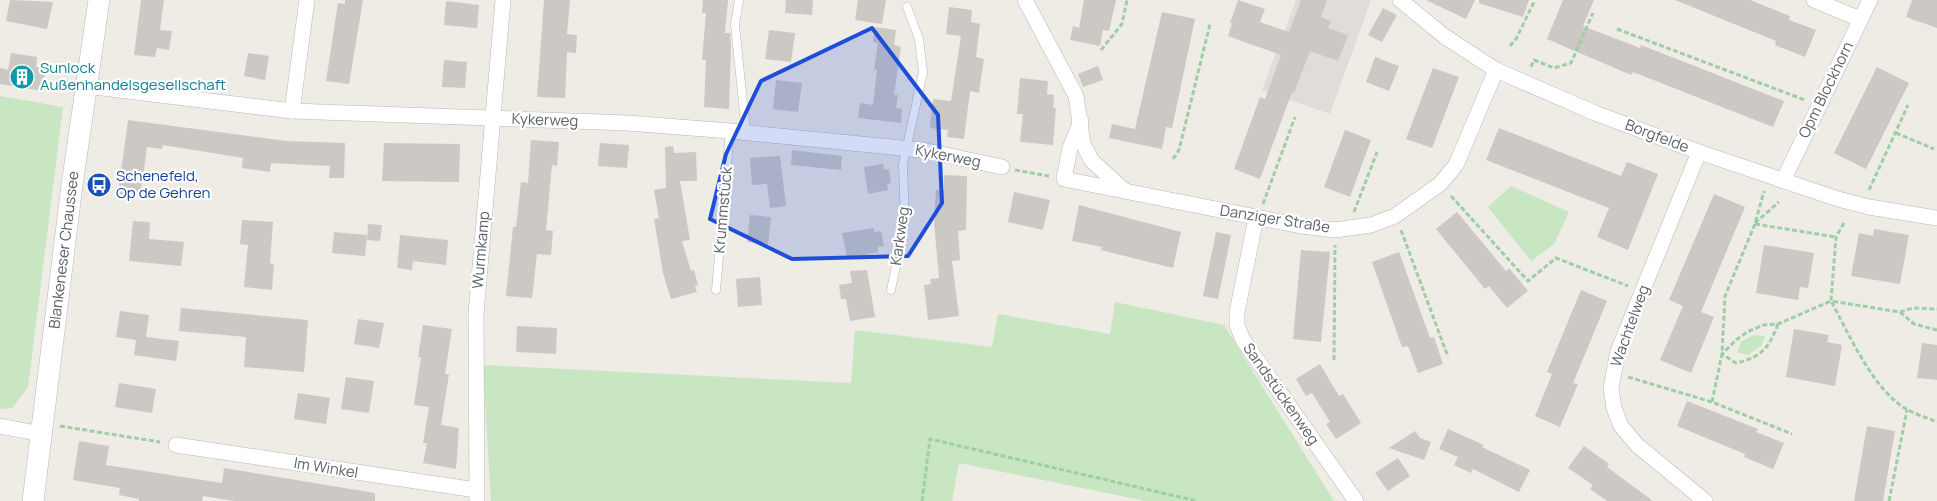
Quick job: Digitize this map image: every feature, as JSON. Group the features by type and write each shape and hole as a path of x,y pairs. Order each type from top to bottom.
{"main road":[{"name":"Blankeneser Chaussee","path":"33,501 49,430 86,86 99,0"}],"street":[{"path":"292,111 307,0"},
{"name":"Wurmkamp","path":"477,496 476,314 503,0"},
{"path":"1025,0 1076,96 1083,144 1092,161 1125,191"},
{"name":"Borgfelde","path":"1400,0 1444,36 1496,70 1595,113 1783,181 1869,207 1937,218"},
{"path":"1814,0 1860,19"},
{"name":"Opm Blockhorn","path":"1783,181 1870,0"},
{"name":"Danziger Straße","path":"1064,179 1256,218 1342,229 1372,225 1395,216 1440,184 1456,165 1496,70"},
{"name":"Kykerweg","path":"86,86 292,111 628,123 746,132 907,148 1002,167"},
{"path":"1064,179 1070,148 1081,121"},
{"name":"Wachtelweg","path":"1699,152 1618,351 1611,388 1614,408 1621,426 1637,445 1704,501"},
{"name":"Sandstückenweg","path":"1256,218 1237,312 1238,325 1243,340 1356,501"},
{"path":"0,426 49,430"},
{"name":"Im Winkel","path":"176,445 477,496"}],"lane":[{"path":"739,0 736,24 746,132"},
{"name":"Karkweg","path":"891,290 905,222 903,164 923,72 919,39 906,6"},
{"name":"Krummstück","path":"716,290 730,131"}],"path":[{"path":"1100,50 1122,24 1127,0"},
{"path":"1510,46 1516,39 1535,0"},
{"path":"1530,70 1534,60 1554,68 1571,62 1593,13"},
{"path":"1173,159 1179,150 1210,24"},
{"path":"1617,29 1808,101"},
{"path":"1869,190 1908,105"},
{"path":"1256,218 1268,195 1295,117"},
{"path":"1896,133 1934,148"},
{"path":"1334,360 1342,229 1377,152"},
{"path":"1002,167 1064,179"},
{"path":"1440,184 1528,281 1556,258 1642,292"},
{"path":"1712,402 1722,354 1725,296 1763,201 1765,186"},
{"path":"1754,224 1779,202"},
{"path":"1395,216 1448,357"},
{"path":"1844,223 1836,237 1831,301 1870,372 1907,410 1937,422"},
{"path":"1754,224 1836,237"},
{"path":"1722,354 1747,332 1763,326 1778,324 1831,301 1900,312 1913,308 1937,309"},
{"path":"1900,312 1914,324 1937,330"},
{"path":"1722,354 1736,363 1755,358 1771,342 1778,324"},
{"path":"1613,372 1712,402 1792,434"},
{"path":"1889,501 1907,410"},
{"path":"49,430 176,445"},
{"path":"922,501 930,439 1197,501"}],"highlighted area":[{"path":"872,28 938,115 942,203 908,256 792,259 710,219 726,154 761,81"}],"shaded area":[{"path":"1296,0 1371,0 1330,114 1262,90"}],"green space":[{"path":"0,96 63,107 28,387 12,408 0,409"},
{"path":"1511,186 1569,212 1554,244 1531,261 1488,207"},
{"path":"1115,302 1224,325 1334,501 1146,501 959,463 952,501 491,501 483,365 851,383 855,330 992,347 998,314 1110,334"},
{"path":"1754,335 1765,336 1761,346 1748,355 1737,352 1742,341"}],"building":[{"path":"10,0 53,2 47,29 6,21"},
{"path":"141,0 164,0 160,30 172,31 169,50 157,48 155,57 134,55"},
{"path":"345,0 363,0 349,84 326,81 338,3 345,4"},
{"path":"544,0 570,0 567,34 577,35 576,53 567,52 565,98 537,97"},
{"path":"703,0 728,0 725,33 730,33 731,46 729,109 704,107 706,60 702,60 706,13 702,13"},
{"path":"786,0 813,0 812,15 785,13"},
{"path":"858,0 886,0 882,24 855,20"},
{"path":"1084,0 1116,0 1109,31 1103,30 1100,46 1070,40 1073,26 1079,28"},
{"path":"1238,0 1265,9 1260,22 1289,32 1301,0 1327,0 1321,17 1331,21 1328,28 1348,35 1338,61 1310,51 1294,93 1292,92 1260,179 1234,169 1260,97 1265,99 1281,55 1228,36 1232,23 1230,23"},
{"path":"1426,0 1475,0 1466,19"},
{"path":"1479,0 1529,0 1523,17 1479,3"},
{"path":"1563,0 1594,0 1583,26 1640,48 1641,45 1784,101 1773,127 1633,72 1631,75 1547,39"},
{"path":"1675,0 1750,0 1790,16 1789,20 1816,30 1805,57 1775,45 1776,41"},
{"path":"1912,0 1937,0 1937,28 1906,17"},
{"path":"446,1 479,5 477,28 444,25"},
{"path":"949,7 972,10 971,22 980,24 976,57 984,59 979,93 970,91 964,139 947,137 948,130 930,128 933,99 951,101 961,36 946,34"},
{"path":"1383,8 1397,15 1382,42 1368,35"},
{"path":"1162,12 1195,19 1172,128 1166,127 1162,149 1109,138 1112,124 1135,129"},
{"path":"875,27 896,30 894,45 901,47 894,95 898,95 896,108 902,109 901,123 858,118 860,103 873,105 877,70 874,70 878,43 873,42"},
{"path":"769,30 795,33 791,62 765,59"},
{"name":"Sunlock Außenhandelsgesellschaft","path":"11,53 37,57 36,67 46,68 42,91 0,84 0,68 8,70"},
{"path":"248,53 269,56 265,80 244,76"},
{"path":"1375,57 1399,66 1389,91 1366,82"},
{"path":"444,60 467,62 465,88 442,87"},
{"path":"1098,66 1103,80 1083,87 1078,74"},
{"path":"1877,67 1909,83 1866,169 1834,153"},
{"path":"1433,68 1459,77 1432,148 1406,139"},
{"path":"1020,78 1048,81 1047,94 1054,95 1053,108 1056,108 1053,145 1020,142 1023,114 1017,114"},
{"path":"776,80 802,83 798,112 773,109"},
{"path":"128,120 286,141 345,143 344,178 329,178 330,166 271,163 270,172 242,168 243,158 163,145 162,149 147,147 140,197 118,194"},
{"path":"1499,128 1621,176 1627,162 1658,174 1628,250 1597,237 1609,208 1486,160"},
{"path":"1345,130 1371,140 1350,197 1324,187"},
{"path":"531,140 559,142 557,166 552,165 546,230 553,231 551,255 537,254 532,298 506,296 513,227 516,227 521,182 528,183"},
{"path":"384,143 460,144 459,182 382,181"},
{"path":"600,143 629,145 627,168 598,166"},
{"path":"673,146 674,153 696,152 697,181 680,181 690,240 682,241 691,271 694,270 698,285 695,286 697,292 671,299 663,273 654,219 659,218 654,190 666,188 665,147"},
{"path":"792,150 842,156 841,170 791,165"},
{"path":"780,156 786,206 770,208 767,184 752,185 750,158"},
{"path":"883,164 884,170 889,169 891,183 887,184 888,190 868,194 864,167"},
{"path":"944,175 967,176 966,230 958,231 960,260 952,261 959,316 928,320 924,285 931,284 930,279 939,278 934,223 936,190 944,190"},
{"path":"1014,192 1050,200 1043,230 1008,222"},
{"path":"1714,194 1745,207 1701,312 1714,317 1691,373 1660,360 1683,306 1669,300"},
{"path":"1079,205 1181,232 1173,268 1101,250 1102,247 1072,241"},
{"path":"1457,212 1506,271 1509,268 1528,291 1507,308 1489,286 1485,289 1436,229"},
{"path":"750,215 771,217 768,245 747,242"},
{"path":"242,220 273,222 270,263 274,264 272,290 244,287 248,245 240,244"},
{"path":"133,221 150,222 149,239 184,242 181,266 129,261"},
{"path":"368,224 382,225 380,241 367,240"},
{"path":"874,228 874,232 881,231 884,246 878,247 878,252 865,255 866,259 847,257 842,233"},
{"path":"1874,229 1909,235 1900,284 1851,276 1859,233 1873,236"},
{"path":"334,232 367,235 365,256 332,253"},
{"path":"1216,232 1231,235 1218,299 1203,296"},
{"path":"400,235 448,240 446,265 413,261 412,270 397,268"},
{"path":"1764,245 1814,253 1808,288 1800,287 1798,300 1756,293"},
{"path":"1301,250 1330,252 1321,342 1293,339"},
{"path":"1399,252 1430,338 1434,337 1443,364 1418,373 1408,346 1402,347 1372,262"},
{"path":"867,270 875,317 850,321 846,299 841,299 839,285 852,283 850,271"},
{"path":"760,277 762,305 738,307 736,279"},
{"path":"1581,290 1607,301 1573,383 1578,384 1560,427 1535,416 1552,374 1547,372"},
{"path":"181,308 308,320 304,372 244,367 246,337 179,331"},
{"path":"120,311 149,315 146,337 179,341 176,361 134,355 136,340 116,337"},
{"path":"358,319 384,323 379,348 354,344"},
{"path":"423,325 452,329 445,374 449,374 441,425 459,428 456,469 423,463 427,443 423,443 429,407 414,405 421,357 418,357"},
{"path":"517,326 557,328 556,354 516,352"},
{"path":"1794,329 1829,335 1827,342 1842,345 1835,386 1786,377"},
{"path":"1922,343 1937,345 1937,380 1917,378"},
{"path":"1320,364 1339,396 1343,394 1361,423 1336,439 1326,424 1330,422 1312,393 1306,396 1296,379"},
{"path":"346,377 374,381 369,413 341,409"},
{"path":"119,383 156,389 152,413 115,407"},
{"path":"298,393 330,398 326,424 294,419"},
{"path":"1687,401 1758,429 1756,432 1784,443 1773,469 1744,457 1745,454 1677,426"},
{"path":"1867,426 1895,431 1883,501 1854,501"},
{"path":"1448,429 1484,445 1482,447 1530,470 1519,492 1473,469 1471,473 1454,465 1458,457 1439,449"},
{"path":"1415,431 1420,438 1431,442 1424,460 1389,448"},
{"path":"79,441 109,446 106,465 222,483 224,468 375,493 375,501 234,501 203,496 202,501 139,501 139,499 119,495 120,488 73,480"},
{"path":"1584,446 1609,464 1607,467 1653,501 1607,501 1590,489 1593,485 1568,468"},
{"path":"1398,458 1410,476 1388,491 1375,473"}],"place":[{"name":"Sunlock Außenhandelsgesellschaft","path":"22,77"},
{"name":"Schenefeld, Op de Gehren","path":"99,185"}]}
